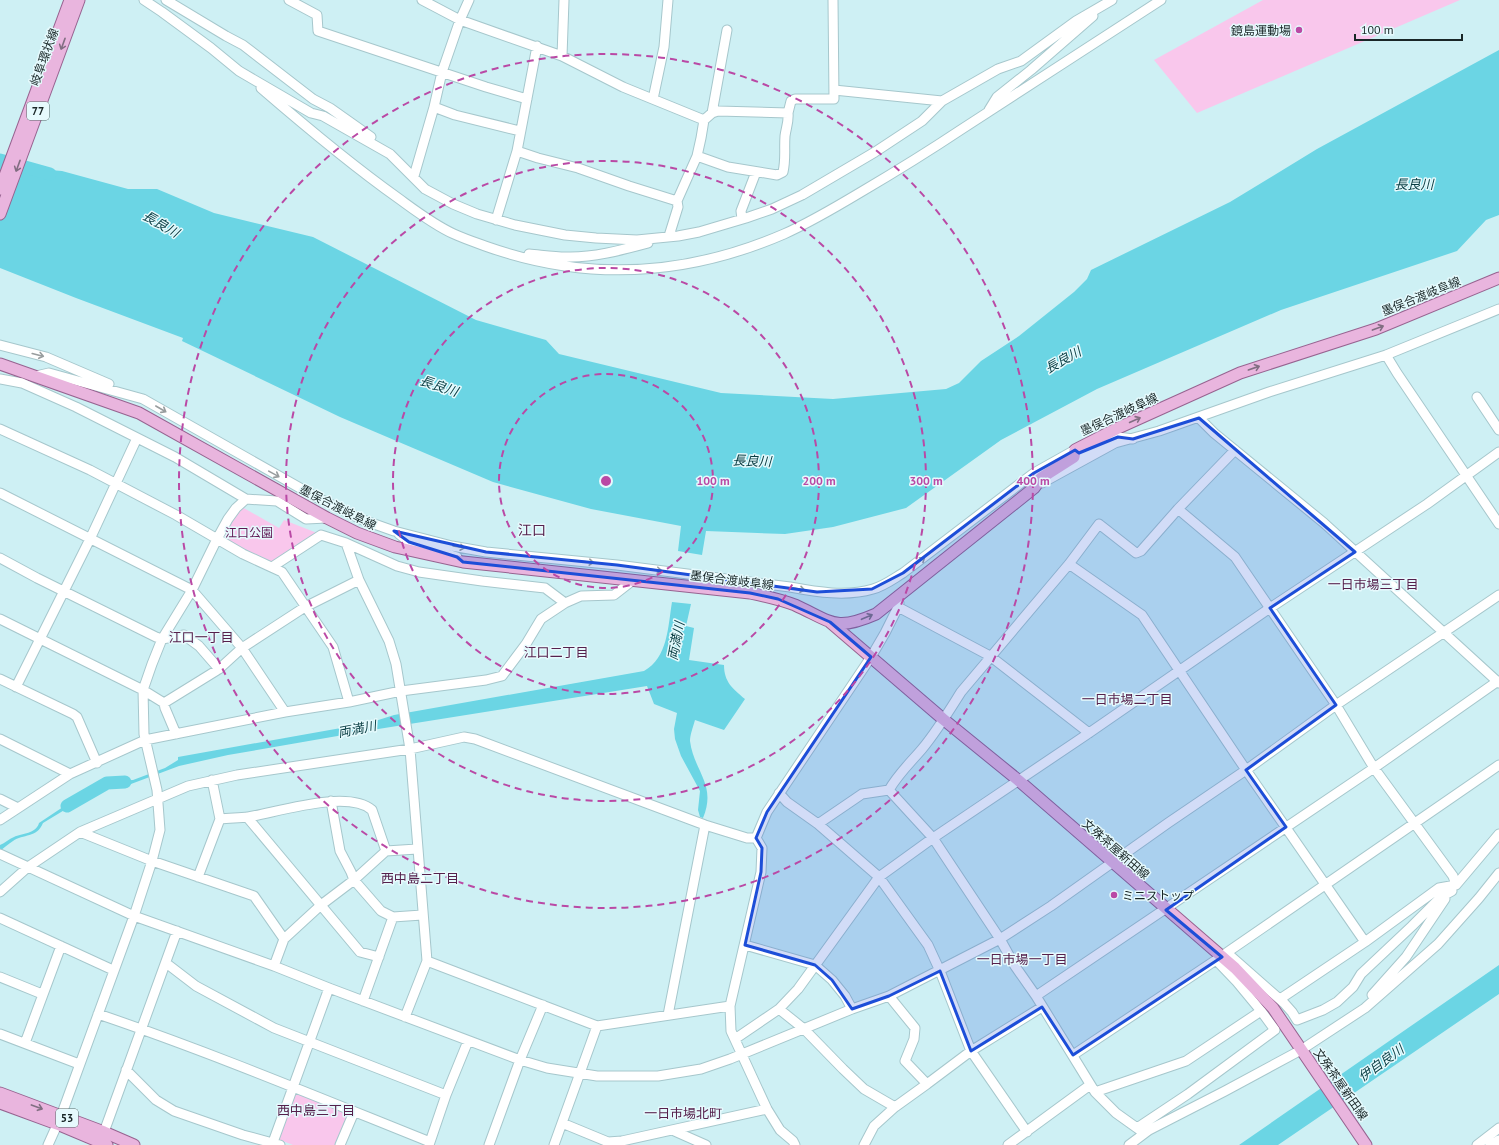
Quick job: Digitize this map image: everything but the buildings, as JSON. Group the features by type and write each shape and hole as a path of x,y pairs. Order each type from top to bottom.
{"main road":[{"name":"岐阜環状線","path":"0,189 73,3"},
{"name":"岐阜環状線","path":"0,214 73,3"},
{"name":"墨俣合渡岐阜線","path":"1,365 138,413 327,518 357,533 395,547 463,562 750,593 778,599 830,622 847,624 863,620 876,614 1034,488 1041,478 1074,457 1075,450 1118,428 1240,373 1376,328 1499,278"},
{"name":"文殊茶屋新田線","path":"830,622 943,719 1018,780 1222,957 1252,985 1273,1008 1366,1145"},
{"name":"53","path":"0,1093 59,1120 107,1145"},
{"name":"53","path":"0,1103 104,1132 134,1145"}],"street":[{"path":"144,0 168,16 244,74 344,157 424,218 454,234 504,252 545,263 569,267 614,270 669,266 708,259 747,248 820,217 907,164 1161,0"},
{"path":"166,0 243,45 313,99 330,108 375,141 381,149"},
{"path":"289,0 317,15 318,30 486,87 528,99"},
{"path":"422,0 460,20 562,56 623,87 704,120"},
{"path":"414,176 434,107 442,72 468,0"},
{"path":"562,56 564,0"},
{"path":"653,99 664,47 668,0"},
{"path":"697,156 728,167 777,175 783,172 786,160 785,136 791,101 794,99 834,99 833,0"},
{"path":"244,74 311,113 323,116 390,154 425,188 453,204 496,220 565,235 637,240 700,232 772,209 802,195 875,152 922,121 942,101 998,69 1021,61 1076,21 1112,0"},
{"path":"988,112 997,97 1112,0"},
{"path":"712,113 727,30"},
{"path":"496,220 517,151 537,46"},
{"path":"834,90 942,101"},
{"path":"434,107 456,115 520,131"},
{"path":"504,252 567,257 581,256 622,250 650,243 666,237 678,207 677,201 697,156 704,120 712,113 718,111 788,113"},
{"path":"517,151 578,168 677,201"},
{"path":"742,219 741,211 756,172"},
{"path":"1034,488 1116,443 1199,418 1269,392 1386,355 1499,309"},
{"path":"0,345 46,357 96,377 126,393"},
{"path":"1386,355 1499,524"},
{"path":"36,376 49,373 143,398 316,497 363,520 394,531 452,546 486,552 617,565 790,587 817,592 856,592 872,589 886,584 903,574 1034,473 1075,450 1079,453 1118,436 1133,439"},
{"path":"0,379 22,383 76,407 175,457 246,500 277,502 306,519 327,518"},
{"path":"1477,397 1499,430"},
{"path":"1036,996 1166,910 1498,682 1444,631 1324,523 1214,433 1199,418"},
{"path":"0,429 90,470 176,514 244,554 282,572 305,608 333,647 349,702"},
{"path":"16,687 65,591 137,438"},
{"path":"889,790 894,780 923,747 961,692 1068,564 1098,524 1136,553 1141,551 1178,509 1235,450"},
{"path":"735,1039 779,1009 798,989 879,876 1270,608 1427,504 1499,452"},
{"path":"0,493 192,590 242,648 285,712"},
{"path":"48,1145 59,1120 134,916 160,830 157,794 145,743 143,690 162,639 192,590 228,519 236,508 246,500"},
{"path":"1178,509 1235,557 1336,705 1374,768 1415,822 1453,876 1454,888"},
{"path":"394,531 409,542 457,556 463,562"},
{"path":"272,568 321,535 346,543 397,566 419,572 545,588 565,603"},
{"path":"346,543 359,580 389,641 396,664 402,693 409,747 427,962 405,1017"},
{"path":"0,558 37,578 162,639 184,635 199,646 219,669"},
{"path":"1068,564 1142,615 1364,942"},
{"path":"164,703 219,669 242,648 305,608 359,580"},
{"path":"0,820 70,774 145,743 176,734 285,712 486,680 502,676 526,644 541,620 565,603 581,596 614,594 632,581"},
{"path":"756,838 767,812 779,792 885,634 898,608 901,594"},
{"path":"0,854 134,916 274,966 520,1060 547,1068 597,1076 658,1076 701,1069 743,1055 852,1009 889,996 1000,939 1051,906 1246,770 1336,705 1499,595"},
{"path":"898,608 990,656 1089,733"},
{"path":"0,619 143,690 164,703 176,734"},
{"path":"0,679 77,717 97,763"},
{"path":"0,892 28,867 80,832 157,794 212,780 464,737 475,739 705,824 747,838 756,838"},
{"path":"0,739 70,774"},
{"path":"1073,1055 1222,957 1499,765"},
{"path":"198,877 220,819 212,780"},
{"path":"818,824 862,794 889,790"},
{"path":"889,790 933,838 1000,939 1015,966 1036,996 1093,1088 1116,1113 1141,1131"},
{"path":"779,792 787,802 818,824 879,876 928,946 940,971 971,1052 1027,1132"},
{"path":"0,799 18,808"},
{"path":"220,819 247,817 331,801 349,801 369,807 372,810 386,851"},
{"path":"331,801 340,851 354,880 381,911 393,917 422,915"},
{"path":"247,817 360,952 379,957"},
{"path":"668,1014 705,824"},
{"path":"80,832 198,877 254,896 284,939"},
{"path":"1365,1008 1373,994 1406,957 1454,888 1499,834"},
{"path":"756,838 762,848 761,872 730,1006 730,1022 735,1039 767,1109 780,1130 793,1141 795,1145"},
{"path":"274,966 284,939 321,905 354,880 386,851 418,849"},
{"path":"1141,1131 1304,1054 1365,1008 1438,944 1499,873"},
{"path":"1280,999 1364,942 1439,888 1454,888"},
{"path":"1222,957 1280,999 1297,1020 1324,1010 1353,987 1361,974 1441,897 1454,888"},
{"path":"363,1001 393,917"},
{"path":"0,918 113,970"},
{"path":"104,1132 177,931"},
{"path":"745,945 815,965 832,980 846,996 852,1009"},
{"path":"25,1043 61,946"},
{"path":"1129,1145 1141,1131 1188,1094 1275,1030 1222,957"},
{"path":"427,962 597,1026 668,1014 730,1006"},
{"path":"166,963 196,986 274,1028 446,1095"},
{"path":"0,977 42,994"},
{"path":"126,1070 156,1100 174,1111 275,1144 293,1086 329,988"},
{"path":"889,996 915,1028 914,1039 905,1062 927,1084"},
{"path":"489,1145 520,1060 543,1006"},
{"path":"864,1145 874,1126 895,1107 971,1052 1042,1007"},
{"path":"779,1009 804,1029 864,1089 895,1107"},
{"path":"1009,1145 1093,1088 1186,1061 1261,1010"},
{"path":"98,1014 142,1028 293,1086 429,1144 446,1095 468,1041"},
{"path":"554,1145 597,1026"},
{"path":"0,1034 79,1064"},
{"path":"562,1123 608,1144 767,1109"},
{"path":"340,1145 354,1112"},
{"path":"1477,1145 1499,1128"},
{"path":"673,1130 671,1130 706,1145"},
{"path":"1490,1145 1499,1140"}],"highlighted area":[{"path":"1199,418 1355,552 1270,608 1336,705 1246,770 1286,827 1166,910 1222,957 1073,1055 1042,1007 971,1051 940,971 889,996 852,1009 832,980 815,965 745,945 761,872 762,848 756,838 767,812 871,657 830,622 778,599 750,593 463,562 457,557 409,542 394,531 486,552 617,565 817,592 872,589 903,573 1034,473 1075,450 1079,453 1118,437 1133,439"}],"green space":[{"name":"鏡島運動場","path":"1263,0 1460,0 1197,113 1154,60"},
{"name":"江口公園","path":"242,507 279,528 284,520 317,533 273,563 221,538"},
{"path":"295,1090 351,1112 338,1145 293,1145 275,1138"}],"water":[{"name":"長良川","path":"1499,50 1499,215 1486,220 1457,251 1281,310 1097,389 1001,440 906,508 833,527 785,534 706,531 702,555 678,551 681,526 591,509 493,482 340,417 182,341 183,338 0,268 0,166 62,171 128,189 157,189 214,213 313,237 476,320 546,340 559,354 721,393 833,399 946,389 959,383 981,361 1019,336 1074,292 1087,279 1091,270 1230,202 1317,149"},
{"path":"672,602 691,604 686,626 694,628 689,660 724,665 727,681 745,699 724,730 695,720 690,741 692,752 706,787 707,806 703,818 700,817 698,810 700,791 681,756 675,739 674,729 677,713 654,704 647,686 372,730 228,755 179,766 131,784 113,785 92,797 76,803 43,823 34,833 9,843 0,851 0,845 14,837 32,831 39,823 75,799 91,793 110,781 133,780 165,768 178,760 178,757 369,723 394,715 644,671 658,658 666,641"},
{"name":"伊自良川","path":"1499,965 1499,994 1278,1145 1239,1145"}],"waterway":[{"name":"長良川","path":"0,160 50,174"},
{"name":"両満川","path":"67,806 107,783 125,782"}],"place":[{"name":"鏡島運動場","path":"1299,30"},
{"name":"ミニストップ","path":"1114,895"}],"district":[{"name":"江口","path":"532,530"},
{"name":"一日市場三丁目","path":"1373,584"},
{"name":"江口一丁目","path":"201,637"},
{"name":"江口二丁目","path":"556,652"},
{"name":"一日市場二丁目","path":"1127,699"},
{"name":"西中島二丁目","path":"420,878"},
{"name":"一日市場一丁目","path":"1022,959"},
{"name":"西中島三丁目","path":"316,1110"},
{"name":"一日市場北町","path":"683,1113"}]}
